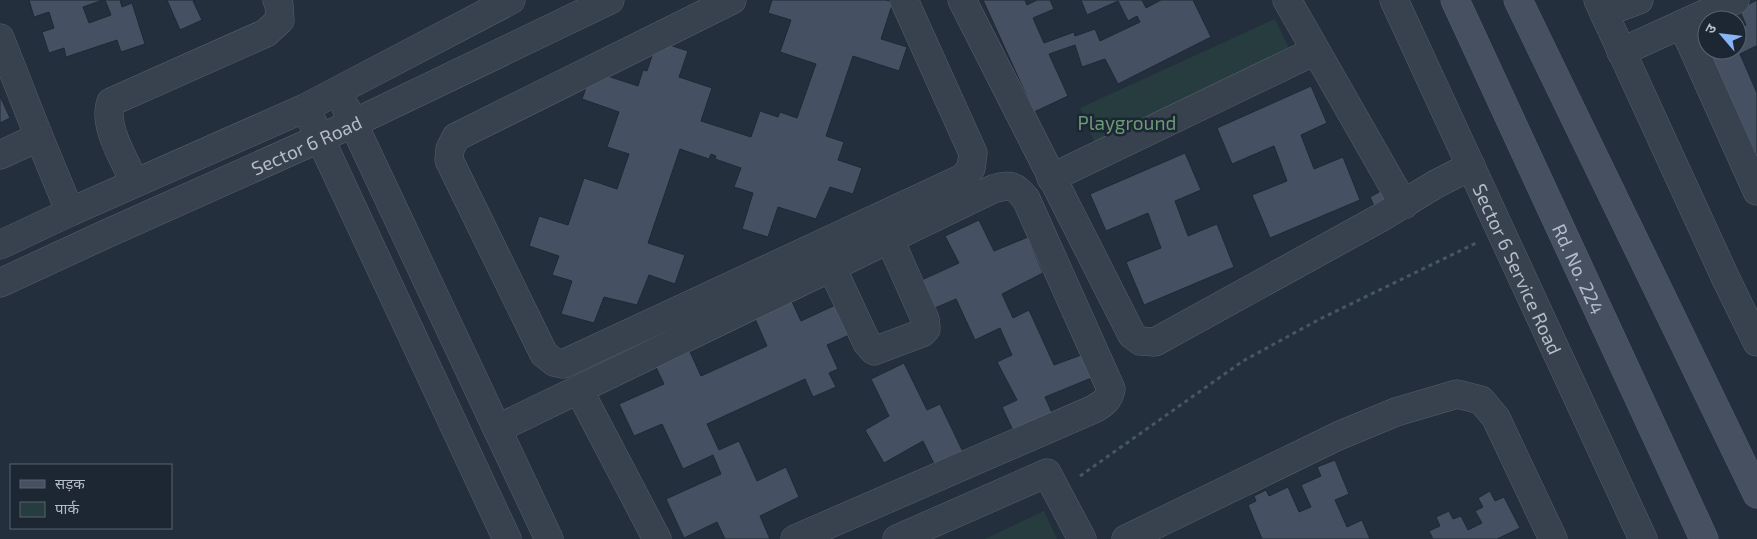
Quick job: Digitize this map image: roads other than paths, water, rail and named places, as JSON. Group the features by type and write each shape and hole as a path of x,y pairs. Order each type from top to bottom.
{"main road":[{"name":"Rd. No. 224","path":"1454,0 1704,539"},
{"path":"1518,0 1757,494"}],"street":[{"path":"135,183 110,126 108,108 111,102 266,33 280,20 277,0"},
{"name":"Sector 6 Road","path":"0,245 305,108 511,0"},
{"name":"Sector 6 Road","path":"0,283 354,123 610,0"},
{"path":"732,0 456,137 450,148 449,160 544,354 554,362 563,364 963,178 971,168 973,153 904,0"},
{"path":"962,0 1132,335 1140,341 1155,342 1471,166"},
{"path":"1287,0 1404,205"},
{"name":"Sector 6 Service Road","path":"1394,0 1502,230 1643,539"},
{"path":"1639,0 1601,7 1757,342"},
{"path":"1621,52 1735,0"},
{"path":"1682,24 1757,191"},
{"path":"0,38 38,137 70,212"},
{"path":"1051,178 1315,51"},
{"path":"338,90 548,539"},
{"path":"305,108 507,539"},
{"path":"0,155 38,137"},
{"path":"497,430 993,189 1005,186 1016,187 1026,199 1111,388 1110,397 1094,409 795,539"},
{"path":"832,268 867,343 874,351 922,333 926,329 925,319 890,240"},
{"path":"579,390 657,539"},
{"path":"1141,536 1338,436 1396,412 1457,394 1480,400 1496,418 1553,539"},
{"path":"897,539 1047,473 1082,539"}],"park label":[{"name":"Playground","path":"1127,122"}]}
